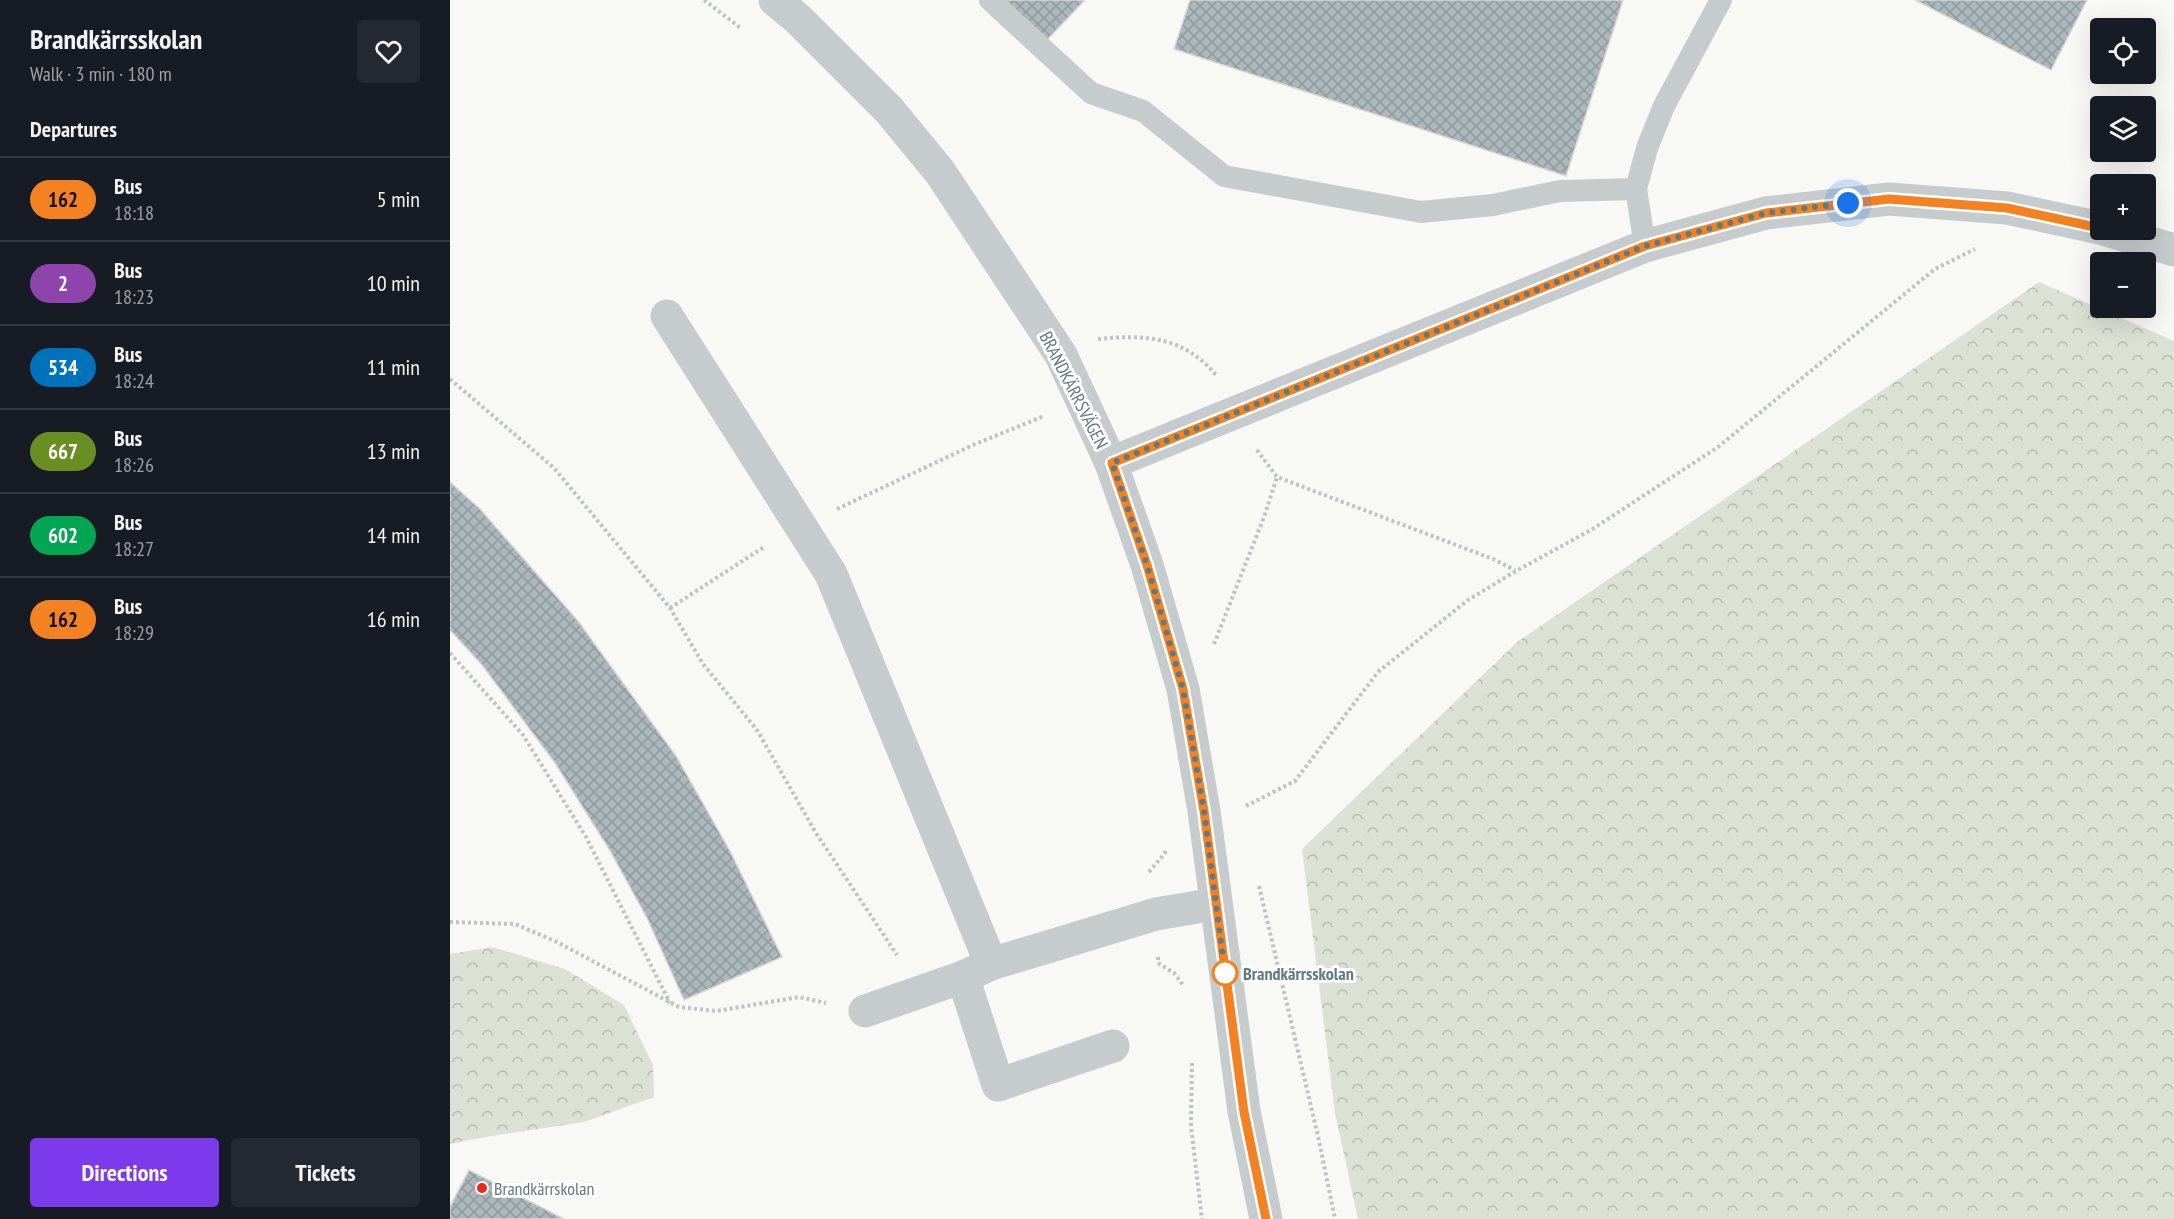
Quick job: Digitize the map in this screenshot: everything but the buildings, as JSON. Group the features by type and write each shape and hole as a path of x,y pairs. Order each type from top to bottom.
{"street":[{"name":"BRANDKÄRRSVÄGEN","path":"775,0 798,19 889,110 940,172 1061,355 1112,463 1147,565 1183,689 1204,811 1244,1112 1266,1219"},
{"path":"1112,463 1645,246 1766,213 1889,199 2007,208 2090,226"},
{"path":"2140,240 2174,250"},
{"path":"667,316 831,573 977,970 998,1084 1113,1046"},
{"path":"865,1011 977,970 1156,914 1215,904"}],"lane":[{"path":"990,0 1091,93 1143,111 1224,176 1421,212 1493,205 1560,191 1636,189"},
{"path":"1645,246 1636,189 1647,148 1664,106 1721,0"}],"path":[{"path":"705,0 747,33"},
{"path":"1242,808 1295,781 1378,672 1468,600 1591,530 1718,447 1935,269 1976,249"},
{"path":"450,379 554,468 670,608 704,664 757,730 816,833 921,991"},
{"path":"974,445 1047,414"},
{"path":"1254,446 1278,477 1493,559 1516,571"},
{"path":"1212,647 1278,477"},
{"path":"450,653 523,735 586,837 671,1003"},
{"path":"1165,841 1165,853 1148,871 1156,914 1158,963 1174,973 1185,987"},
{"path":"1257,875 1335,1219"},
{"path":"450,922 515,924 557,942 679,1007 716,1011 799,997 865,1011"},
{"path":"1192,1057 1191,1126 1202,1219"}],"green space":[{"path":"2039,282 2090,304 2090,318 2121,318 2174,341 2174,1219 1358,1219 1335,1113 1302,849 1516,643"},
{"path":"492,947 565,969 624,1005 653,1065 654,1097 584,1122 450,1144 450,954"}],"bus line":[{"name":"162","path":"1266,1219 1244,1112 1204,811 1183,689 1147,565 1112,463 1645,246 1766,213 1889,199 2007,208 2090,226"}],"place":[{"name":"Brandkärrsskolan","path":"1225,973"},
{"name":"Brandkärrskolan","path":"482,1188"}],"route":[{"path":"1225,973 1204,811 1183,689 1147,565 1112,463 1645,246 1766,213 1848,203"}]}
